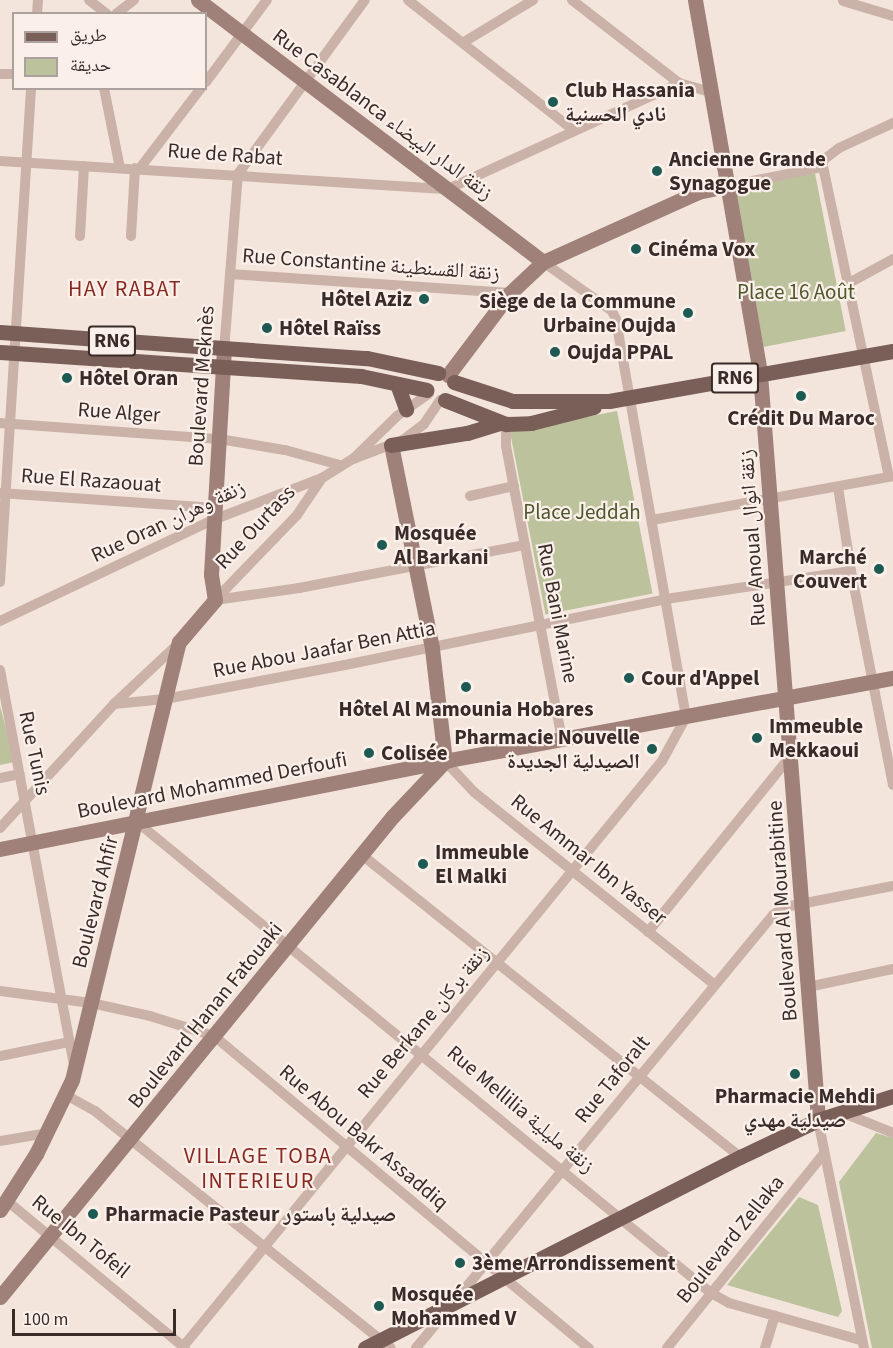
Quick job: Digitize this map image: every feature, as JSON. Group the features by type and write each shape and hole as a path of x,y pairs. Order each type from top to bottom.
{"main road":[{"name":"RN6","path":"0,332 224,351 367,358 446,376 513,402 609,401"},
{"name":"RN6","path":"7,353 361,376 435,396 503,423 554,418 609,401 893,351"},
{"path":"446,376 452,395 435,396 428,381 446,376"},
{"path":"396,384 406,409"},
{"path":"391,445 467,434 503,423"},
{"path":"365,1348 386,1344 447,1306 740,1156 818,1120 893,1096"}],"street":[{"path":"89,0 104,12"},
{"path":"119,12 134,0"},
{"name":"Rue Casablanca زنقة الدار البيضاء","path":"198,0 543,262"},
{"path":"207,81 267,0"},
{"path":"238,174 308,82 365,0"},
{"path":"408,0 465,42 573,130"},
{"path":"465,42 533,0"},
{"path":"572,0 679,83 711,92"},
{"name":"Rue Anoual زنقة انوال","path":"695,0 760,374 772,499 785,699"},
{"path":"843,1 893,16"},
{"path":"448,189 679,83"},
{"path":"0,582 7,353 16,333 31,90"},
{"path":"104,90 120,168"},
{"path":"131,236 137,168 199,90"},
{"path":"652,520 891,477 861,355 849,283 822,161 832,152 893,123"},
{"name":"Rue de Rabat","path":"0,161 238,174 448,189"},
{"path":"80,236 84,166"},
{"path":"446,376 510,293 543,262 698,192 823,167"},
{"name":"Boulevard Meknès","path":"215,600 211,574 214,514 222,368 238,174"},
{"path":"849,283 893,259"},
{"path":"543,262 615,316 686,717"},
{"name":"Rue Constantine زنقة القسنطينة","path":"230,274 510,293"},
{"path":"353,459 406,409 435,396"},
{"path":"353,459 391,445 419,429 435,396"},
{"name":"Rue Alger","path":"4,423 219,439 285,450 340,465"},
{"name":"Rue Bani Marine","path":"503,423 562,739"},
{"path":"391,445 432,648 445,761"},
{"name":"Rue Oran زنقة وهران","path":"0,621 214,514 322,478 353,459"},
{"name":"Rue Ourtass","path":"215,600 297,514 322,478"},
{"path":"470,496 514,486"},
{"path":"838,487 850,571 893,785"},
{"name":"Rue El Razaouat","path":"3,493 214,514"},
{"path":"215,600 415,567 525,545"},
{"name":"Rue Abou Jaafar Ben Attia","path":"114,704 165,699 432,648 666,599 776,585 850,571"},
{"name":"Boulevard Ahfir","path":"3,1205 48,1133 66,1095 92,1003 179,642 215,600"},
{"path":"0,828 114,704 179,642"},
{"name":"Rue Tunis","path":"0,670 26,801 59,997 75,1069"},
{"name":"Boulevard Mohammed Derfoufi","path":"0,849 445,761 893,678"},
{"name":"Boulevard Al Mourabitine","path":"785,699 792,754 818,1120"},
{"name":"Rue Berkane زنقة بركان","path":"184,1348 266,1249 344,1148 662,761 686,717"},
{"path":"648,932 792,754"},
{"name":"Boulevard Hanan Fatouaki","path":"0,1297 53,1236 362,855 445,761"},
{"name":"Rue Ammar Ibn Yasser","path":"445,761 467,786 714,984"},
{"path":"0,778 20,774"},
{"name":"Rue Mellilia زنقة مليلية","path":"137,822 423,1053 711,1293"},
{"path":"362,855 740,1156"},
{"name":"Rue Taforalt","path":"416,1348 447,1306 486,1264 714,984 778,910 893,886"},
{"path":"808,987 893,969"},
{"name":"Rue Abou Bakr Assaddiq","path":"0,991 92,1003 150,1016 214,1036 344,1148 589,1348"},
{"path":"0,1056 69,1042"},
{"path":"66,1095 95,1111 386,1344"},
{"path":"841,1112 893,1133"},
{"path":"711,1293 860,1345 818,1120"},
{"path":"0,1141 48,1133"},
{"name":"Boulevard Zellaka","path":"668,1348 823,1155"},
{"name":"Rue Ibn Tofeil","path":"3,1205 53,1236 184,1348"},
{"path":"765,1348 775,1316"}],"green space":[{"name":"Place 16 Août","path":"815,173 846,331 763,347 733,189"},
{"name":"Place Jeddah","path":"617,411 652,594 545,614 510,432"},
{"path":"0,706 15,762 0,765"},
{"path":"876,1133 893,1138 893,1348 872,1348 839,1182"},
{"path":"799,1197 818,1205 842,1311 838,1317 727,1285"}],"place":[{"name":"Club Hassania نادي الحسنية","path":"553,102"},
{"name":"Ancienne Grande Synagogue","path":"657,171"},
{"name":"Cinéma Vox","path":"636,249"},
{"name":"Hôtel Aziz","path":"424,299"},
{"name":"Siège de la Commune Urbaine Oujda","path":"688,313"},
{"name":"Hôtel Raïss","path":"267,328"},
{"name":"Oujda PPAL","path":"555,352"},
{"name":"Hôtel Oran","path":"67,378"},
{"name":"Crédit Du Maroc","path":"801,396"},
{"name":"Mosquée Al Barkani","path":"382,545"},
{"name":"Marché Couvert","path":"879,569"},
{"name":"Cour d'Appel","path":"629,678"},
{"name":"Hôtel Al Mamounia Hobares","path":"466,687"},
{"name":"Immeuble Mekkaoui","path":"757,738"},
{"name":"Pharmacie Nouvelle الصيدلية الجديدة","path":"652,749"},
{"name":"Colisée","path":"369,753"},
{"name":"Immeuble El Malki","path":"423,864"},
{"name":"Pharmacie Mehdi صيدلية مهدي","path":"795,1074"},
{"name":"Pharmacie Pasteur صيدلية باستور","path":"93,1214"},
{"name":"3ème Arrondissement","path":"460,1263"},
{"name":"Mosquée Mohammed V","path":"379,1306"}],"district":[{"name":"HAY RABAT","path":"125,290"},
{"name":"VILLAGE TOBA INTERIEUR","path":"258,1168"}]}
